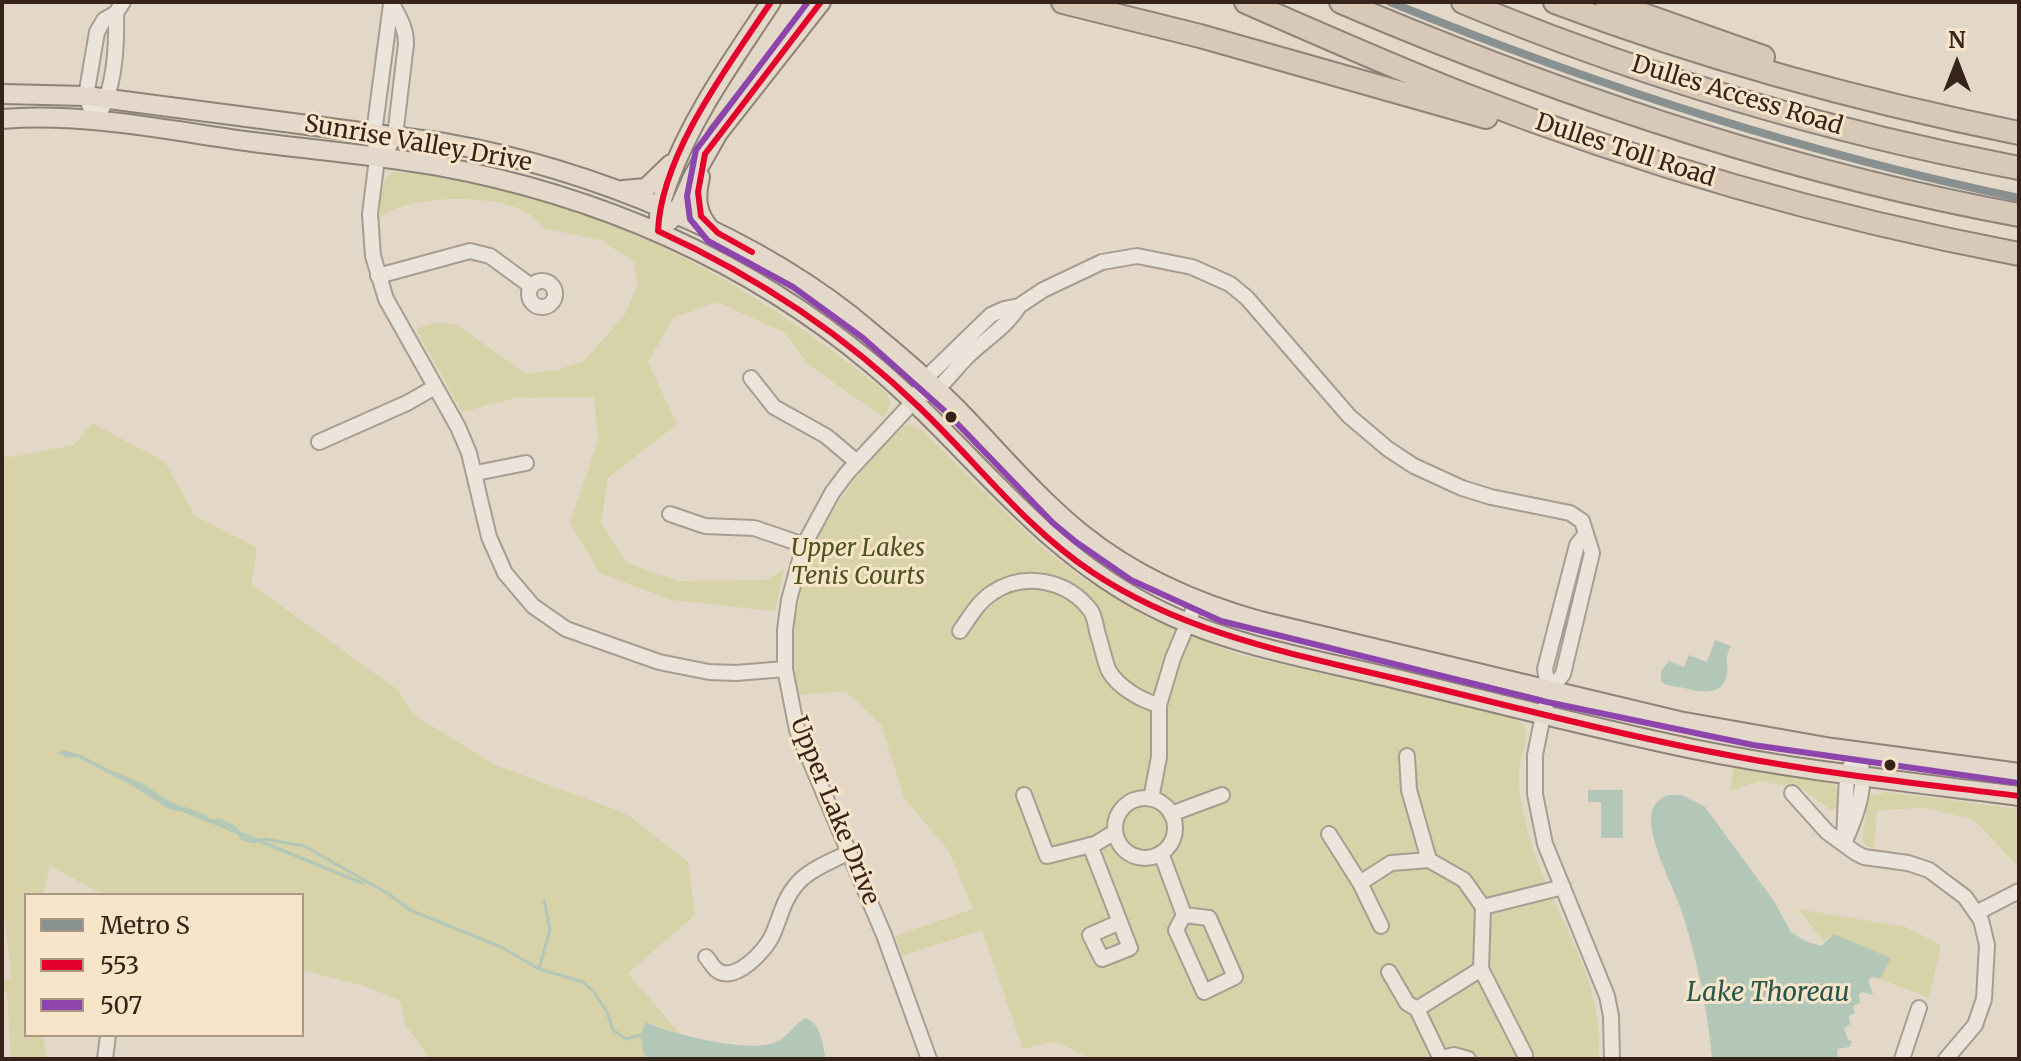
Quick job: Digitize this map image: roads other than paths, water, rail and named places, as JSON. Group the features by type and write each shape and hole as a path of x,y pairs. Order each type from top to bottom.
{"highway":[{"path":"1063,2 1200,36 1657,163"},
{"name":"Dulles Toll Road","path":"1246,2 1463,94 1657,163 1783,201 2019,254"},
{"name":"Dulles Access Road","path":"1341,2 1502,68 1670,127 1822,170 2019,215"},
{"name":"Dulles Access Road","path":"1463,2 1600,54 1758,105 1854,131 2019,168"},
{"path":"1555,2 1728,61 1907,109 2019,133"},
{"path":"1607,2 1907,109"}],"main road":[{"path":"615,189 646,188 661,176 678,155 715,87 771,2"},
{"path":"658,231 667,211 718,133 821,2"},
{"name":"Sunrise Valley Drive","path":"2,94 108,98 489,150 538,163 615,189 714,233 759,256 835,304 931,384 1082,534 1137,572 1197,601 1260,621 1679,721 1857,751 2019,773"},
{"name":"Sunrise Valley Drive","path":"2,119 95,121 433,165 532,186 658,231 735,271 816,322 872,364 1060,548 1121,590 1187,623 1248,642 1697,750 2019,796"},
{"path":"705,154 697,206 703,221 714,233"},
{"path":"667,211 678,155"}],"street":[{"path":"391,3 374,133 377,158 370,235 378,276 397,321 458,427 476,473 495,555 518,591 549,619 591,639 681,668 736,673 785,669"},
{"path":"377,158 387,150 395,136 406,44 406,31 391,3"},
{"path":"95,121 86,96 97,32 104,20 119,8"},
{"path":"95,121 108,98 119,8"},
{"path":"378,276 470,251 490,256 531,286"},
{"path":"913,402 991,315 1019,306 1073,275 1114,258 1151,258 1192,267 1214,276 1247,298 1349,416 1388,449 1421,470 1462,488 1570,513 1582,521 1592,553 1563,674 1549,692 1535,755 1535,794 1545,844 1607,996 1612,1028 1612,1059"},
{"path":"751,378 774,407 826,436 857,462"},
{"path":"319,442 435,387"},
{"name":"Upper Lake Drive","path":"913,402 832,493 804,545 789,600 785,669 802,743 884,935 929,1059"},
{"path":"476,473 526,463"},
{"path":"670,514 705,526 754,528 804,545"},
{"path":"960,631 974,610 991,594 1010,584 1037,579 1064,587 1092,612 1110,672 1138,696 1159,705"},
{"path":"1151,799 1159,757 1159,705 1173,658 1197,601"},
{"path":"1844,843 1857,751"},
{"path":"1407,756 1409,790 1429,860"},
{"path":"1792,793 1827,832 1864,857 1908,863 1929,870 1965,897 1981,920 1987,945 1984,999 1975,1025 1946,1059"},
{"path":"1024,795 1047,856 1090,845 1115,832"},
{"path":"1171,814 1222,795"},
{"path":"1137,799 1151,799 1165,806 1171,814 1172,841 1161,853 1146,858 1136,857 1121,847 1115,832 1119,813 1137,799"},
{"path":"1329,834 1360,883 1381,926"},
{"path":"1090,845 1120,922"},
{"path":"706,957 722,973 730,973 748,963 766,947 784,905 799,881 849,852"},
{"path":"1161,853 1184,915 1176,930 1204,992 1235,977 1209,918 1184,915"},
{"path":"1360,883 1391,863 1429,860 1464,880 1483,907 1481,969 1525,1055"},
{"path":"1483,907 1563,887"},
{"path":"1976,913 2019,891"},
{"path":"1417,1009 1481,969"},
{"path":"1389,972 1407,1003 1417,1009 1441,1059 1454,1055 1468,1059"},
{"path":"1902,1059 1919,1008"},
{"path":"105,1059 108,1037"}],"water":[{"path":"1715,640 1731,646 1727,655 1726,678 1718,689 1699,691 1661,681 1661,671 1669,661 1684,667 1689,655 1707,662"},
{"path":"64,750 81,755 179,806 364,882 363,885 169,809 77,757 67,758 58,752"},
{"path":"1588,790 1623,790 1623,838 1601,838 1601,802 1588,802"},
{"name":"Lake Thoreau","path":"1668,795 1682,795 1705,807 1774,901 1791,932 1821,946 1834,934 1891,958 1880,979 1868,979 1873,995 1859,994 1860,1003 1853,1006 1855,1013 1849,1016 1850,1024 1844,1029 1848,1040 1852,1041 1849,1047 1837,1049 1838,1059 1712,1059 1705,1003 1692,948 1652,828 1654,806"},
{"path":"806,1018 818,1030 826,1059 651,1059 643,1054 641,1035 645,1022 691,1037 748,1046 776,1042"}],"waterway":[{"path":"117,774 163,799"},
{"path":"183,808 206,817"},
{"path":"212,821 219,820 234,827 243,839 254,842 265,839 304,846 389,894 410,910 501,947 539,969 583,982 607,1012 613,1030 626,1039 641,1035"},
{"path":"539,969 550,930 544,900"}],"metro line":[{"name":"S","path":"1390,2 1545,62 1700,114 1858,160 2019,198"}],"park label":[{"name":"Upper Lakes Tenis Courts","path":"858,563"}]}
